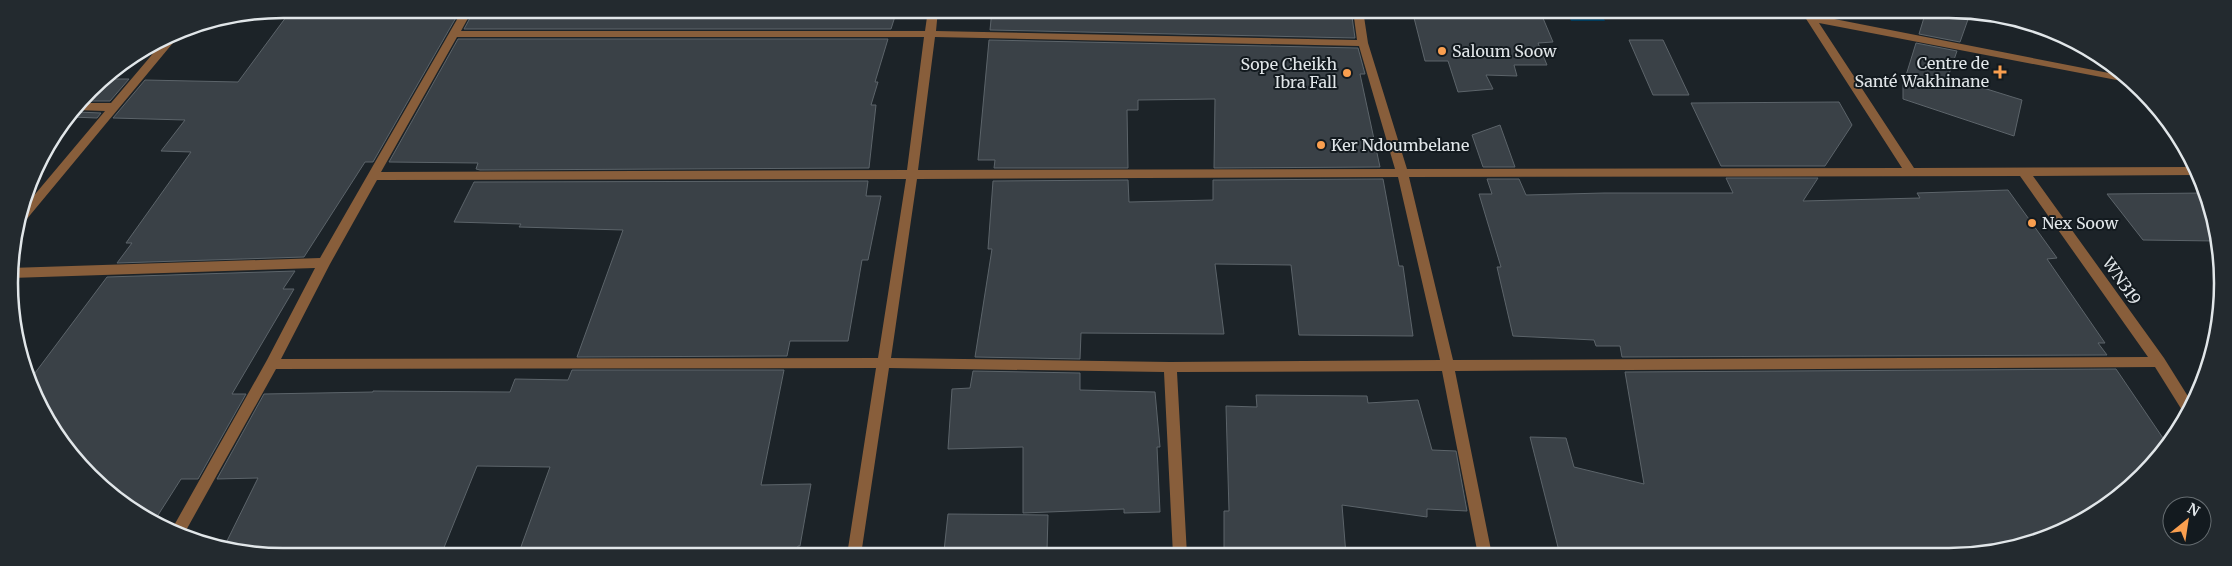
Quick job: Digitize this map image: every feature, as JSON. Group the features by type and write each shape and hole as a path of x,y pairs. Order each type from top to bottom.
{"street":[{"path":"180,528 272,364 324,263 372,176 464,17"},
{"path":"855,549 912,176 932,17"},
{"path":"1359,17 1363,43 1403,175 1448,366 1484,549"},
{"path":"1809,17 1911,172"},
{"path":"1818,17 2116,76"},
{"path":"454,34 928,34 1363,43"},
{"path":"29,209 164,46"},
{"path":"84,107 112,107"},
{"path":"372,176 1403,175 2189,171"},
{"name":"WN319","path":"2024,172 2159,362 2185,403"},
{"path":"18,273 324,263"},
{"path":"272,364 882,363 1170,367 2159,362"},
{"path":"1170,367 1180,549"}],"shaded area":[{"path":"1569,17 1603,17 1605,21 1571,21"}],"building":[{"path":"286,17 456,17 373,162 365,162 304,257 117,263 132,243 126,243 191,152 161,151 185,120 113,118 145,80 238,82"},
{"path":"471,17 895,17 891,29 464,29"},
{"path":"991,17 1352,17 1355,38 990,30"},
{"path":"1414,17 1543,17 1553,42 1538,43 1547,65 1514,65 1517,76 1486,75 1493,89 1458,92 1448,61 1425,61"},
{"path":"1924,17 1968,18 1960,42 1919,34"},
{"path":"458,39 888,39 875,82 878,82 871,105 876,105 869,168 480,170 476,169 478,163 389,162"},
{"path":"989,40 1358,48 1365,74 1360,74 1380,167 1214,168 1215,99 1138,100 1138,110 1127,110 1128,168 994,168 995,160 978,160"},
{"path":"1629,40 1663,40 1689,95 1653,95"},
{"path":"1916,43 1957,51 1948,77 2022,100 2014,136 1903,99 1903,85"},
{"path":"113,79 129,79 110,101 89,101"},
{"path":"1839,102 1852,125 1825,166 1721,166 1691,103"},
{"path":"80,112 101,113 97,118 75,117"},
{"path":"1500,125 1515,167 1483,167 1472,135"},
{"path":"1726,178 1818,178 1803,201 1920,198 1917,193 2008,190 2057,258 2047,259 2105,343 2098,343 2107,355 1622,357 1620,346 1596,346 1594,340 1513,336 1497,267 1501,267 1479,194 1492,194 1487,179 1519,179 1526,195 1733,193"},
{"path":"1383,179 1399,266 1403,266 1413,336 1299,335 1291,265 1215,264 1224,334 1081,333 1080,359 975,357 992,249 988,249 993,181 1128,180 1129,202 1213,200 1213,180"},
{"path":"868,181 866,196 881,196 868,260 862,260 848,341 790,341 787,356 577,357 623,230 519,227 521,224 454,222 474,182"},
{"path":"2198,193 2211,241 2143,240 2107,194"},
{"path":"295,271 283,289 294,289 232,394 246,394 198,479 181,479 157,517 121,494 83,458 53,416 34,374 107,277"},
{"path":"2116,369 2164,439 2137,471 2097,504 2051,528 2001,543 1949,549 1558,549 1530,437 1566,438 1574,467 1644,484 1625,372"},
{"path":"572,370 784,370 761,485 811,484 800,546 797,549 520,549 550,467 477,466 443,549 283,549 226,542 258,478 217,479 264,394 373,391 510,392 515,379 568,380"},
{"path":"973,371 1080,373 1080,390 1155,392 1160,447 1157,447 1160,512 1124,513 1124,509 1023,513 1023,447 948,449 952,389 970,388"},
{"path":"1256,395 1367,396 1368,403 1418,400 1432,450 1456,451 1467,511 1427,509 1427,517 1342,505 1346,549 1224,549 1224,511 1229,511 1226,406 1257,407"},
{"path":"948,514 1048,515 1047,549 944,549"}],"place":[{"name":"Saloum Soow","path":"1442,51"},
{"name":"Centre de Santé Wakhinane","path":"2000,72"},
{"name":"Sope Cheikh Ibra Fall","path":"1347,73"},
{"name":"Ker Ndoumbelane","path":"1321,145"},
{"name":"Nex Soow","path":"2032,223"}]}
